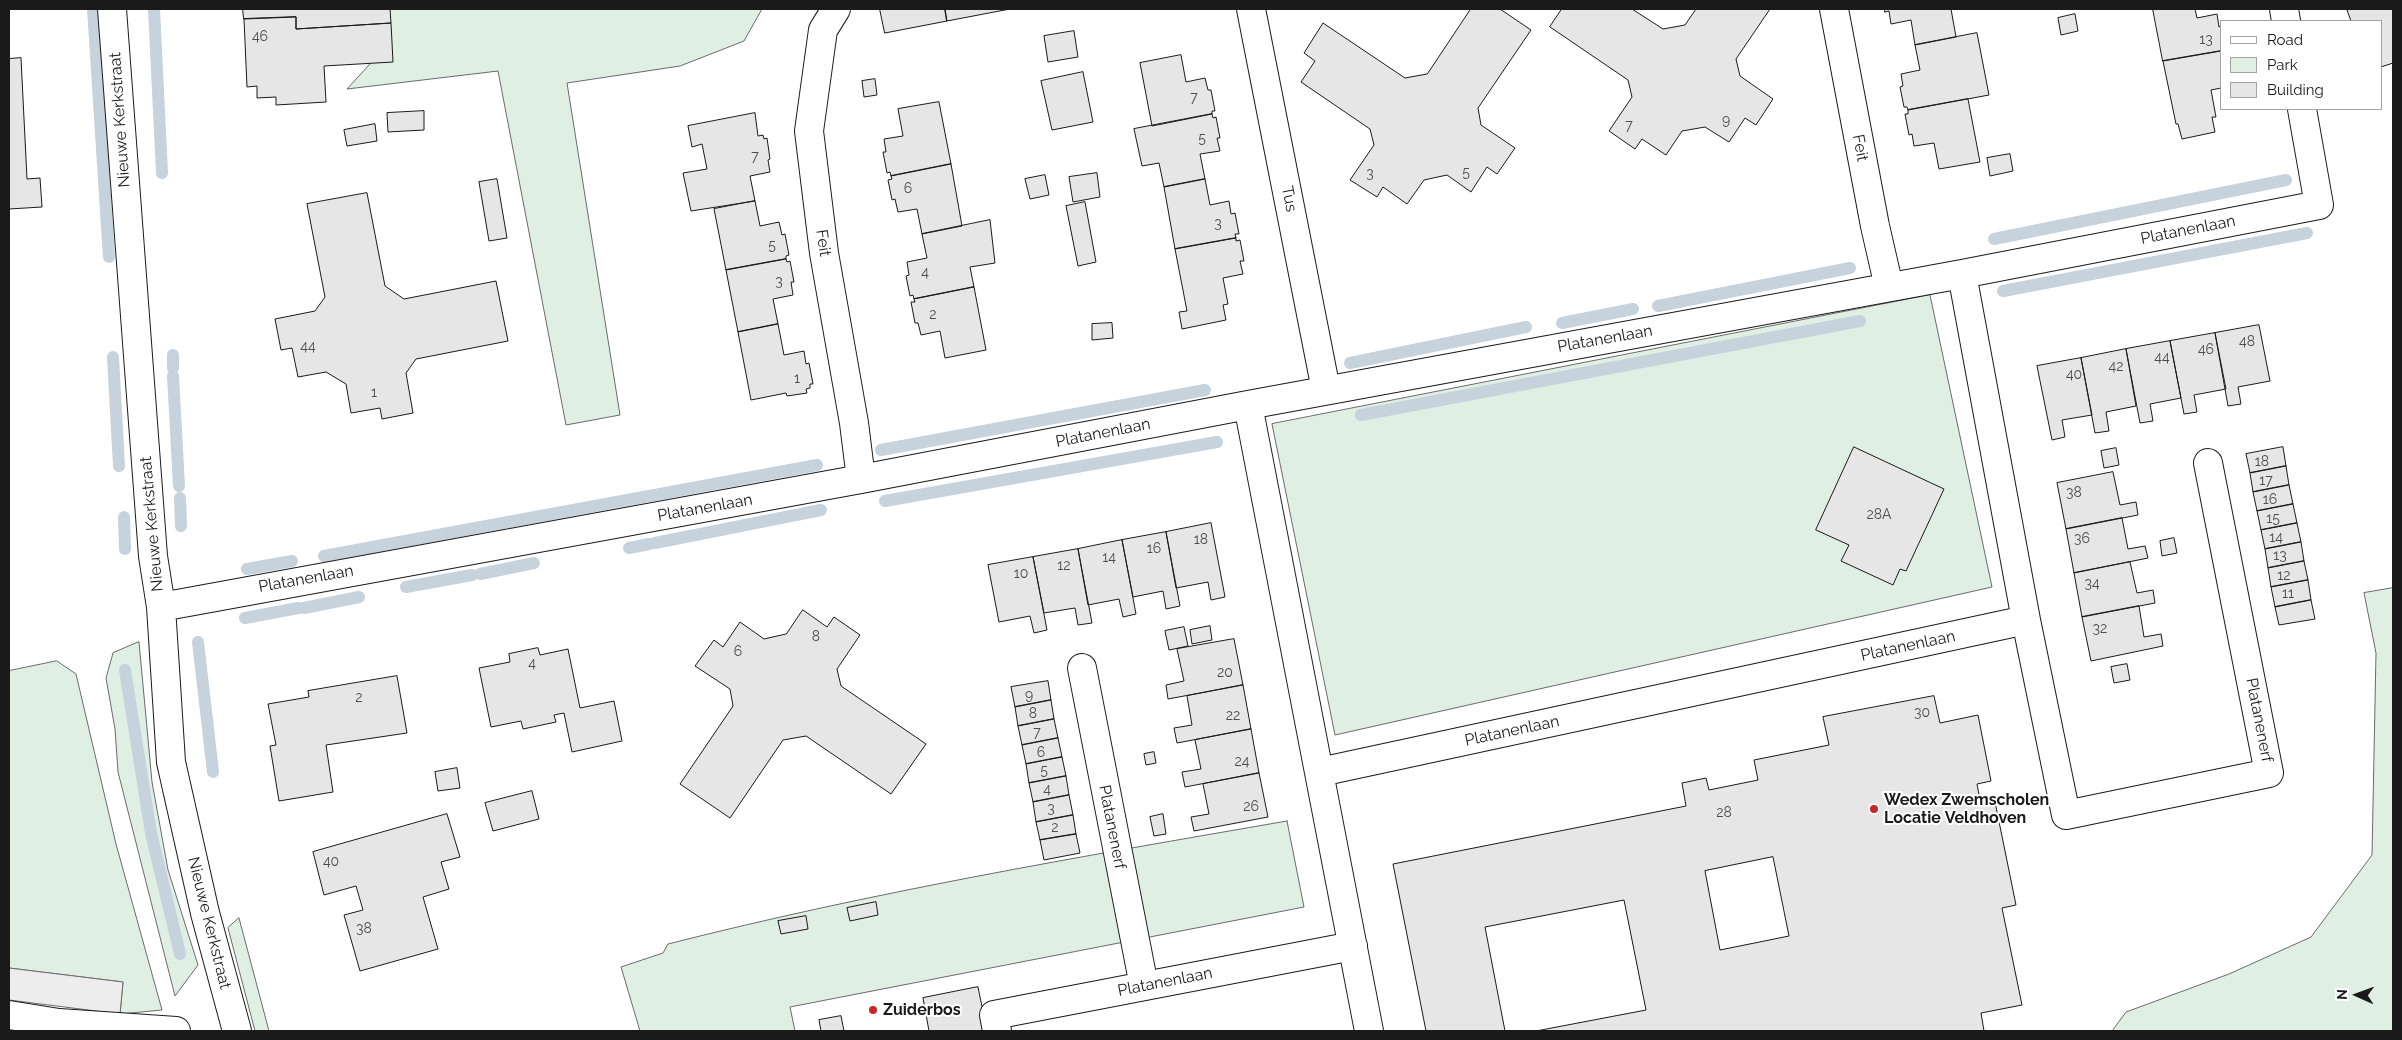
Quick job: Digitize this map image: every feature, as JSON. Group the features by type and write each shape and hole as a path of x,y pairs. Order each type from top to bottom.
{"street":[{"name":"Nieuwe Kerkstraat","path":"112,9 153,556 161,607 170,762 205,913 237,1031"},
{"name":"Feit","path":"836,9 824,30 809,131 824,253 854,423 861,479"},
{"name":"Tus","path":"1251,9 1326,390"},
{"name":"Feit","path":"1834,9 1875,226 1889,288"},
{"name":"Platanenlaan","path":"161,607 861,479 1326,390 1889,288 2319,205 2302,110"},
{"path":"1962,274 2026,620"},
{"path":"1248,405 1369,1031"},
{"name":"Platanenerf","path":"2026,620 2066,815 2270,773 2208,463"},
{"name":"Platanenlaan","path":"1320,772 2026,620"},
{"name":"Platanenerf","path":"1082,668 1144,986"},
{"name":"Platanenlaan","path":"997,1031 994,1015 1353,946"},
{"path":"9,1015 60,1023 176,1031"}],"green space":[{"path":"381,9 762,9 744,41 680,66 567,83 620,415 566,425 498,71 347,89 380,53"},
{"path":"1930,295 1992,587 1335,735 1272,424"},
{"path":"2393,588 2393,1031 2112,1031 2126,1012 2229,974 2311,937 2372,855 2376,653 2364,593"},
{"path":"139,642 152,782 168,870 198,965 175,996 118,772 115,729 106,678 113,653"},
{"path":"57,661 76,674 116,844 162,1010 120,1014 123,982 9,968 9,671"},
{"path":"1287,821 1304,907 790,1007 795,1031 640,1031 621,967 663,953 668,944 822,908 976,876"},
{"path":"239,918 269,1031 255,1031 228,928"}],"shaded area":[{"path":"9,968 123,982 120,1014 9,1000"}],"building":[{"path":"243,9 390,9 391,23 296,29 296,17 244,19"},
{"path":"880,9 945,9 947,21 885,33"},
{"path":"945,9 1010,9 947,21"},
{"path":"1471,9 1500,9 1531,30 1478,108 1481,125 1515,148 1497,174 1487,167 1471,192 1447,175 1424,180 1407,204 1383,187 1377,197 1350,180 1374,145 1370,129 1301,82 1315,61 1304,53 1323,23 1405,78 1427,74"},
{"path":"1562,9 1632,9 1663,29 1685,25 1696,9 1770,9 1736,59 1740,76 1773,99 1756,125 1745,118 1729,142 1705,127 1682,131 1666,155 1642,139 1635,149 1609,131 1632,97 1628,80 1550,27"},
{"path":"1885,9 1951,9 1956,37 1915,45 1911,20 1891,24 1889,11 1885,12"},
{"path":"2153,9 2195,9 2197,18 2217,14 2220,26 2220,51 2163,61"},
{"path":"2393,9 2393,63 2382,67 2382,20 2351,20 2347,10"},
{"path":"2075,14 2078,31 2061,35 2058,18"},
{"path":"296,17 296,29 391,23 393,62 324,66 326,102 276,105 276,97 257,98 257,86 247,87 244,19"},
{"path":"1074,31 1078,57 1048,62 1044,36"},
{"path":"1977,33 1989,95 1908,110 1907,107 1904,107 1900,87 1903,86 1901,74 1920,70 1915,45"},
{"path":"2220,51 2220,88 2211,90 2216,117 2212,117 2215,132 2182,139 2178,124 2176,124 2163,61"},
{"path":"1181,55 1186,82 1205,78 1208,90 1211,90 1215,111 1212,111 1212,114 1152,126 1140,63"},
{"path":"21,58 27,179 40,178 42,207 9,209 9,59"},
{"path":"1083,72 1093,122 1052,130 1041,81"},
{"path":"875,79 877,95 864,97 862,81"},
{"path":"1968,99 1980,162 1939,169 1934,143 1914,146 1912,134 1909,135 1905,114 1908,114 1908,110"},
{"path":"939,102 951,164 891,176 890,172 887,173 883,152 886,152 884,139 903,136 898,109"},
{"path":"424,111 424,130 388,132 387,113"},
{"path":"755,113 758,136 763,135 764,139 767,138 770,172 750,176 755,201 691,211 683,173 707,169 702,144 692,147 688,126"},
{"path":"1212,114 1213,118 1216,117 1220,138 1217,138 1220,151 1200,154 1205,179 1164,187 1159,163 1142,166 1134,129"},
{"path":"375,124 377,141 347,146 344,130"},
{"path":"2010,154 2013,171 1990,176 1987,158"},
{"path":"951,164 962,226 922,234 917,209 898,212 895,199 892,200 888,180 892,179 891,176"},
{"path":"1097,173 1100,197 1073,202 1069,177"},
{"path":"1045,175 1049,195 1030,199 1025,179"},
{"path":"497,179 507,238 489,241 479,182"},
{"path":"1205,179 1210,205 1229,201 1231,214 1235,213 1239,234 1235,234 1236,238 1175,249 1164,187"},
{"path":"367,193 385,286 404,299 496,281 508,341 416,359 406,373 413,413 382,419 380,408 351,413 346,384 326,372 298,377 292,348 281,350 275,319 315,311 325,297 307,204"},
{"path":"755,201 760,226 779,222 782,235 785,234 789,255 786,256 786,259 726,270 714,209"},
{"path":"1085,202 1096,262 1078,266 1066,206"},
{"path":"990,220 995,263 970,267 974,287 914,299 913,295 910,296 906,276 909,275 907,262 927,258 922,234"},
{"path":"1236,238 1236,241 1240,240 1244,261 1240,261 1243,274 1223,278 1228,304 1223,305 1226,320 1182,329 1179,312 1187,311 1175,249"},
{"path":"786,259 787,262 790,261 794,282 791,282 793,295 773,299 778,324 738,332 726,270"},
{"path":"974,287 986,350 945,358 940,331 921,335 918,323 915,323 911,302 915,302 914,299"},
{"path":"1112,323 1113,338 1092,340 1092,324"},
{"path":"778,324 784,355 804,351 806,364 809,363 813,384 810,384 810,388 806,389 807,393 787,396 786,393 751,400 738,332"},
{"path":"2259,325 2270,381 2238,387 2241,404 2228,406 2215,333"},
{"path":"2215,333 2226,389 2194,395 2197,412 2184,414 2170,341"},
{"path":"2170,341 2181,398 2150,404 2153,421 2140,423 2126,349"},
{"path":"2126,349 2136,406 2106,412 2109,431 2095,433 2081,358"},
{"path":"2081,358 2092,415 2062,420 2065,437 2052,440 2037,366"},
{"path":"1854,447 1944,489 1906,571 1900,569 1893,585 1841,561 1849,545 1816,530"},
{"path":"2283,447 2286,466 2250,473 2246,454"},
{"path":"2116,448 2119,465 2104,468 2101,451"},
{"path":"2286,466 2289,485 2253,492 2250,473"},
{"path":"2113,472 2120,505 2136,502 2138,515 2066,529 2057,483"},
{"path":"2289,485 2293,504 2257,511 2253,492"},
{"path":"2293,504 2297,523 2261,530 2257,511"},
{"path":"2122,518 2128,549 2145,546 2148,558 2074,573 2066,529"},
{"path":"1211,523 1225,597 1211,600 1208,582 1176,588 1166,532"},
{"path":"2297,523 2301,542 2265,549 2261,530"},
{"path":"1166,532 1180,606 1166,609 1163,591 1133,597 1122,540"},
{"path":"2174,538 2177,553 2162,556 2160,541"},
{"path":"1122,540 1136,614 1123,617 1119,599 1088,605 1078,549"},
{"path":"2301,542 2304,561 2268,568 2265,549"},
{"path":"1078,549 1092,623 1078,625 1075,608 1044,613 1033,557"},
{"path":"1033,557 1047,630 1034,633 1030,616 999,622 988,565"},
{"path":"2304,561 2308,580 2271,587 2268,568"},
{"path":"2130,562 2137,593 2153,590 2155,603 2082,617 2074,573"},
{"path":"2308,580 2311,600 2275,607 2271,587"},
{"path":"2311,600 2315,619 2279,625 2275,607"},
{"path":"2139,606 2144,637 2161,634 2163,646 2091,661 2082,617"},
{"path":"803,610 827,627 834,617 860,635 837,669 841,686 926,744 891,794 806,736 783,740 730,818 680,784 733,706 730,689 695,666 714,640 723,647 740,622 764,639 786,634"},
{"path":"1210,626 1212,640 1192,644 1190,630"},
{"path":"1184,627 1188,646 1169,650 1165,631"},
{"path":"1234,639 1243,685 1168,699 1166,685 1184,681 1177,649"},
{"path":"538,648 540,655 568,649 580,708 614,701 622,741 572,752 564,713 554,715 556,722 523,729 521,721 491,727 479,668 510,662 509,654"},
{"path":"2127,664 2130,680 2114,683 2111,667"},
{"path":"397,676 407,733 326,745 333,792 279,801 270,746 276,745 268,704 309,697 308,691"},
{"path":"1048,681 1051,700 1015,707 1011,687"},
{"path":"1243,685 1251,729 1177,743 1174,728 1192,725 1187,696"},
{"path":"1934,696 1940,723 1978,715 1991,781 1977,784 1980,800 1994,797 2016,905 2002,908 2022,1005 1981,1013 1984,1031 1536,1031 1646,1010 1624,900 1485,927 1505,1031 1426,1031 1393,864 1686,806 1682,783 1706,778 1709,790 1758,780 1754,760 1829,745 1823,717","holes":["1773,857 1789,936 1720,950 1705,871"]},
{"path":"1051,700 1054,719 1018,726 1015,707"},
{"path":"1054,719 1058,738 1022,745 1018,726"},
{"path":"1251,729 1259,773 1185,787 1182,772 1201,769 1195,740"},
{"path":"1058,738 1062,757 1026,764 1022,745"},
{"path":"1154,752 1156,763 1146,765 1144,754"},
{"path":"1062,757 1066,776 1029,783 1026,764"},
{"path":"457,768 460,788 438,791 435,772"},
{"path":"1259,773 1268,817 1194,831 1191,817 1209,814 1203,784"},
{"path":"1066,776 1069,795 1033,802 1029,783"},
{"path":"532,791 539,819 493,831 485,803"},
{"path":"1069,795 1073,815 1036,822 1033,802"},
{"path":"447,814 460,857 441,862 449,889 423,897 438,949 360,971 344,915 363,910 356,886 324,895 313,852"},
{"path":"1163,814 1166,834 1154,836 1150,817"},
{"path":"1073,815 1076,834 1040,840 1036,822"},
{"path":"1076,834 1080,853 1044,860 1040,840"},
{"path":"876,902 878,915 850,921 847,908"},
{"path":"806,916 808,929 781,934 778,921"},
{"path":"978,987 987,1031 929,1031 923,998"},
{"path":"841,1016 844,1031 821,1031 819,1020"}],"waterway":[{"path":"93,9 109,257"},
{"path":"154,9 162,173"},
{"path":"1994,239 2286,180"},
{"path":"2003,291 2307,233"},
{"path":"1658,306 1850,268"},
{"path":"1562,323 1633,309"},
{"path":"1361,415 1860,321"},
{"path":"1350,363 1526,327"},
{"path":"173,355 173,368"},
{"path":"113,357 119,466"},
{"path":"173,376 179,486"},
{"path":"881,450 1205,390"},
{"path":"885,501 1217,442"},
{"path":"324,556 817,465"},
{"path":"180,498 181,526"},
{"path":"655,543 821,510"},
{"path":"124,517 125,549"},
{"path":"629,548 649,544"},
{"path":"247,569 292,561"},
{"path":"480,574 534,563"},
{"path":"406,587 472,575"},
{"path":"304,608 359,597"},
{"path":"245,618 298,608"},
{"path":"198,642 213,772"},
{"path":"125,670 151,833 180,954"}],"place":[{"name":"Wedex Zwemscholen Locatie Veldhoven","path":"1874,809"},
{"name":"Zuiderbos","path":"873,1010"}]}
